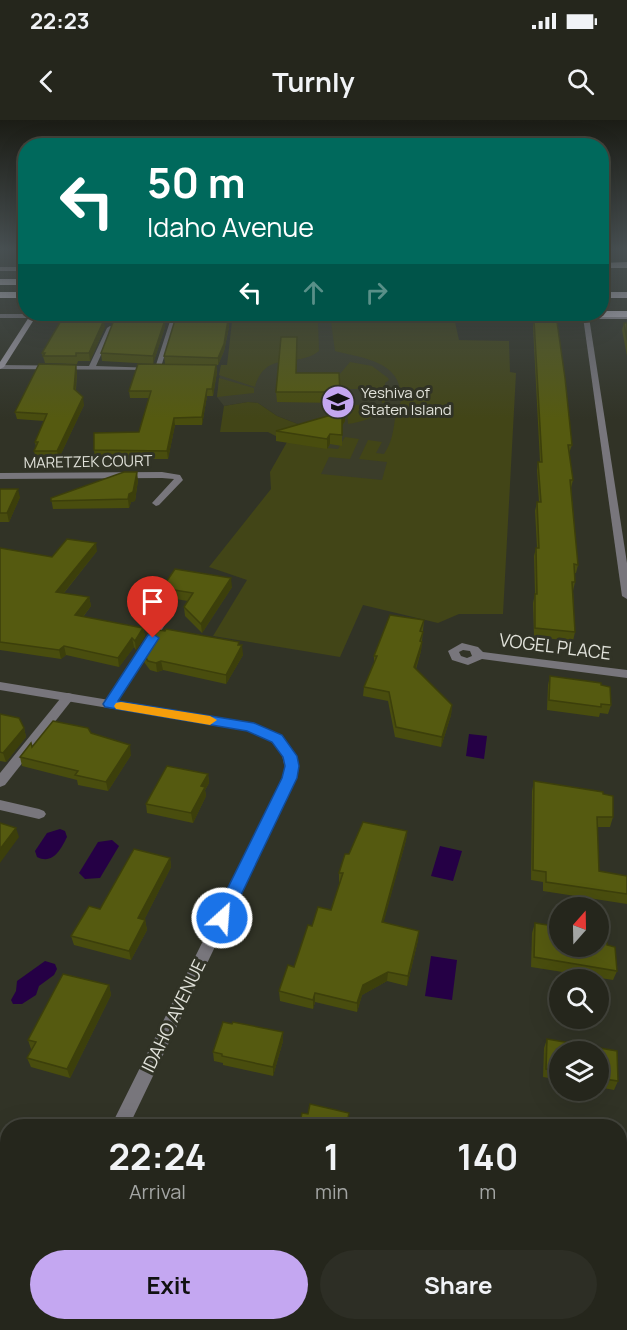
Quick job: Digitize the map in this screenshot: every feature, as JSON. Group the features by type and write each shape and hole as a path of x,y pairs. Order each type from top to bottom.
{"highway":[{"path":"609,316 627,316"}],"street":[{"path":"0,315 18,315"},
{"path":"0,367 29,321"},
{"path":"158,369 172,321"},
{"path":"584,321 627,596"},
{"path":"92,368 110,327"},
{"path":"0,367 170,369"},
{"name":"MARETZEK COURT","path":"0,476 162,475 177,477 179,480 156,503"},
{"path":"110,704 166,615 164,609 136,603"},
{"name":"VOGEL PLACE","path":"478,655 627,674"},
{"name":"IDAHO AVENUE","path":"0,686 249,726 277,739 290,756 292,766 290,778 123,1119"},
{"path":"0,782 68,697"},
{"path":"0,805 39,814"}],"shaded area":[{"name":"Yeshiva of Staten Island","path":"318,322 339,322 405,376 402,454 422,458 382,482 321,475 303,426 277,416 258,403 248,402 224,406 217,397 221,365 254,365"},
{"path":"469,734 487,736 484,759 466,756"},
{"path":"60,829 65,831 67,837 59,851 48,859 37,857 35,851 47,833"},
{"path":"112,840 119,846 100,878 85,879 79,873 98,842"},
{"path":"440,846 462,851 453,881 431,876"},
{"path":"431,956 457,960 452,1000 425,996"},
{"path":"45,961 55,964 57,969 54,975 39,986 36,995 22,1004 13,1004 11,1000 16,991 17,981"}],"green space":[{"path":"232,322 318,322 319,351 301,359 274,364 266,368 255,387 219,375 221,365 227,365"},
{"path":"331,322 455,322 459,340 509,341 510,372 516,373 503,614 459,614 438,623 363,605 340,657 213,636 247,580 209,567 271,489 270,472 287,442 268,432 220,432 224,406 248,402 258,403 277,416 303,426 328,448 338,449 345,437 359,439 350,459 329,457 321,474 382,480 387,462 359,459 368,440 382,442 376,453 384,454 387,450 400,403 399,385 387,368 378,363 335,351"},
{"path":"350,362 372,366 388,378 389,380 385,383 385,403 382,403 380,389 339,389 339,375"},
{"path":"219,378 254,388 254,393 217,397"},
{"path":"356,405 385,405 374,416 364,421 348,424 347,408"}],"building":[{"path":"61,321 104,321 89,353 76,353 76,356 43,356 45,353 42,353"},
{"path":"114,321 165,321 153,356 101,353"},
{"path":"175,321 228,321 224,344 218,358 164,356"},
{"path":"534,321 557,322 565,378 572,445 568,445 573,480 570,480 578,565 574,564 575,582 572,582 575,632 535,628 536,548 539,548 537,502 541,502 538,462 542,462"},
{"path":"624,323 627,323 627,340"},
{"path":"281,337 297,337 296,373 339,373 340,392 276,392"},
{"path":"39,364 76,365 74,389 83,397 57,451 34,451 38,442 35,442 47,414 15,412"},
{"path":"138,364 216,365 212,389 207,389 202,417 174,418 167,451 94,450 94,433 139,432 151,391 129,391"},
{"path":"345,411 342,417 342,435 330,434 327,439 276,431"},
{"path":"124,472 137,472 133,492 129,494 128,499 51,501 51,498"},
{"path":"0,489 18,489 7,513 0,513"},
{"path":"67,539 96,543 56,592 89,597 75,615 143,628 135,641 132,638 118,658 64,646 59,650 0,642 0,548 52,557"},
{"path":"175,569 231,578 201,624 184,607 193,593 162,588"},
{"path":"390,615 424,620 420,631 423,632 420,641 422,642 414,667 452,705 442,737 396,727 389,692 364,687"},
{"path":"166,629 239,642 238,645 242,645 226,675 161,661 156,663 148,661 143,653 158,630 165,631"},
{"path":"550,676 601,683 601,685 610,687 611,705 601,704 601,707 549,700"},
{"path":"0,714 19,718 24,728 3,753 0,752"},
{"path":"53,721 88,728 91,733 130,745 106,782 75,775 78,771 20,757 31,743 32,747"},
{"path":"167,766 208,774 201,786 205,787 191,813 146,804"},
{"path":"534,781 603,792 603,794 613,796 613,817 597,817 599,871 627,876 627,894 546,882 546,872 533,870"},
{"path":"363,822 407,831 382,922 419,931 408,976 388,972 363,985 357,1003 315,993 313,1000 279,991 288,965 294,967 308,925 312,926 318,907 331,910 343,873 339,873 345,854 349,854"},
{"path":"0,823 16,828 0,849"},
{"path":"134,849 170,858 138,918 145,920 129,951 71,936 89,906 100,909"},
{"path":"535,923 549,925 549,957 609,957 609,946 615,947 617,971 609,969 534,957"},
{"path":"63,974 109,985 67,1069 27,1058 36,1042 28,1040"},
{"path":"223,1022 283,1032 273,1067 213,1052"},
{"path":"547,1039 559,1041 549,1041 549,1069 546,1069"},
{"path":"609,1050 617,1051 618,1081 609,1080"},
{"path":"310,1104 349,1113 348,1119 301,1119 302,1113 308,1114"}],"slow traffic":[{"path":"121,706 210,720"}],"place":[{"name":"Yeshiva of Staten Island","path":"338,402"}],"route":[{"path":"153,638 110,704 249,726 277,739 290,756 292,766 290,778 222,918"}]}
